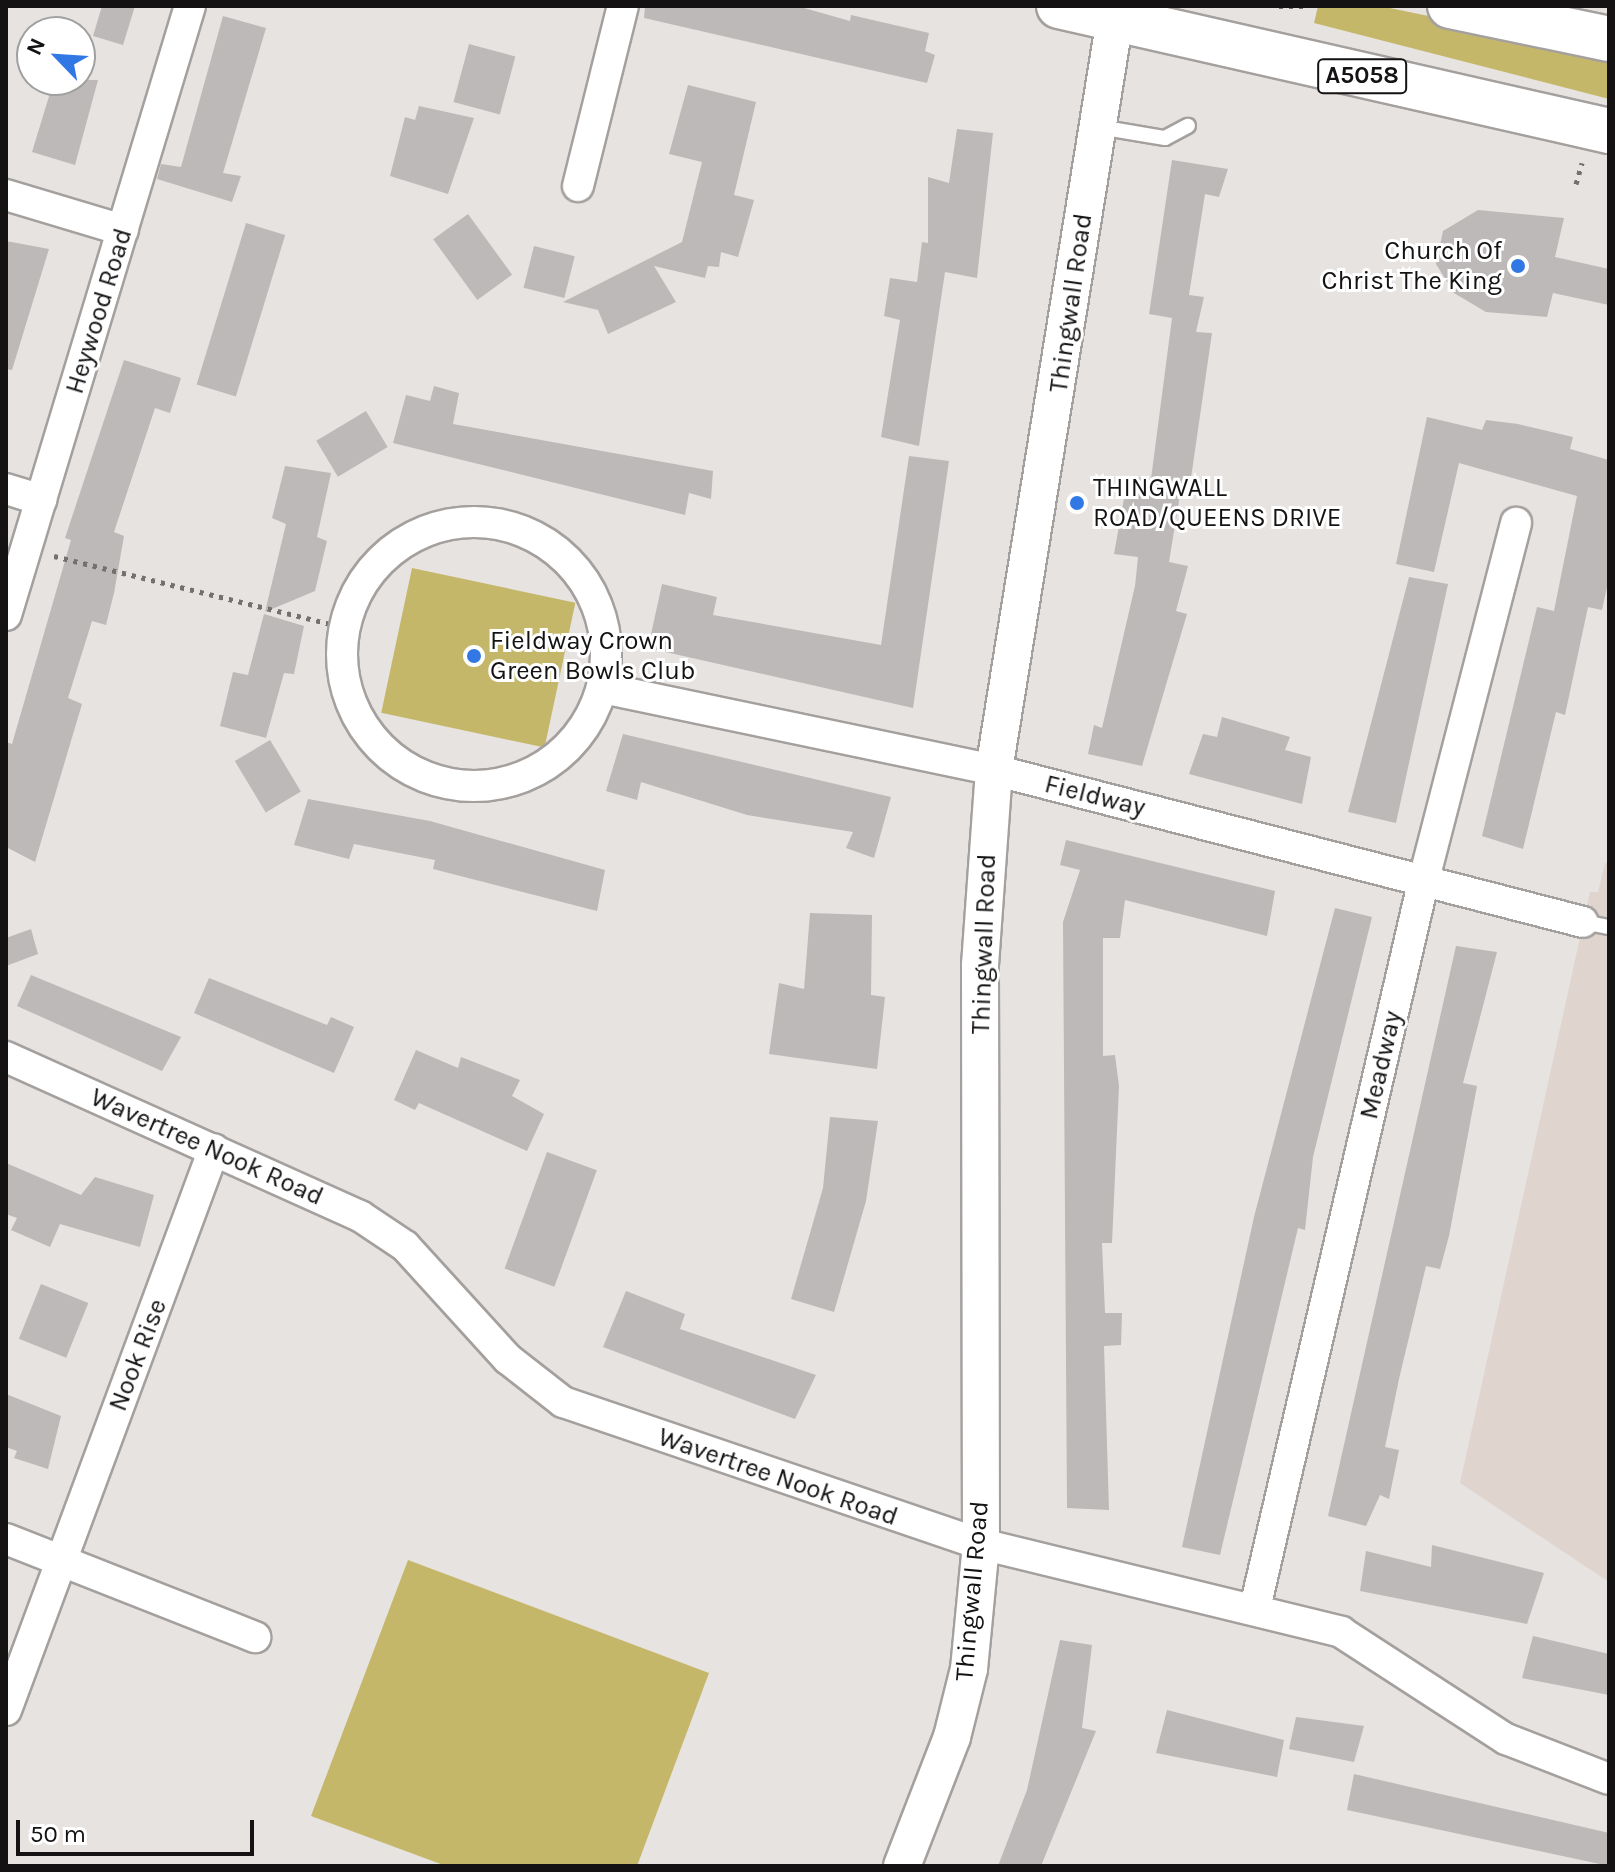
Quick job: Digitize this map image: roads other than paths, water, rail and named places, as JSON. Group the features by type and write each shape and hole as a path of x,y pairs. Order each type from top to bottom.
{"highway":[{"name":"A5058","path":"1059,6 1116,13 1597,142"},
{"path":"1450,6 1609,39"}],"street":[{"name":"Heywood Road","path":"6,615 190,6"},
{"path":"578,186 623,6"},
{"name":"Thingwall Road","path":"902,1866 952,1737 969,1669 981,1544 980,965 994,770 1077,282 1095,126 1116,13"},
{"path":"6,195 123,230"},
{"path":"6,489 41,500"},
{"path":"462,521 504,524 543,540 575,568 597,604 606,646 602,688 583,729 551,762 511,782 466,787 421,776 383,752 356,716 342,673 343,627 358,588 397,547 462,521"},
{"name":"Meadway","path":"1255,1608 1424,879 1516,523"},
{"name":"Fieldway","path":"602,688 994,770 1596,925"},
{"name":"Wavertree Nook Road","path":"6,1057 360,1216 405,1246 508,1359 563,1402 981,1544 1255,1608 1341,1632 1506,1739 1609,1779"},
{"name":"Nook Rise","path":"6,1710 66,1562 214,1149"},
{"path":"6,1539 255,1637"}],"lane":[{"path":"1095,126 1165,138 1188,126"}],"place":[{"name":"Church Of Christ The King","path":"1518,266"},
{"name":"THINGWALL ROAD/QUEENS DRIVE","path":"1077,503"},
{"name":"Fieldway Crown Green Bowls Club","path":"474,656"}]}
